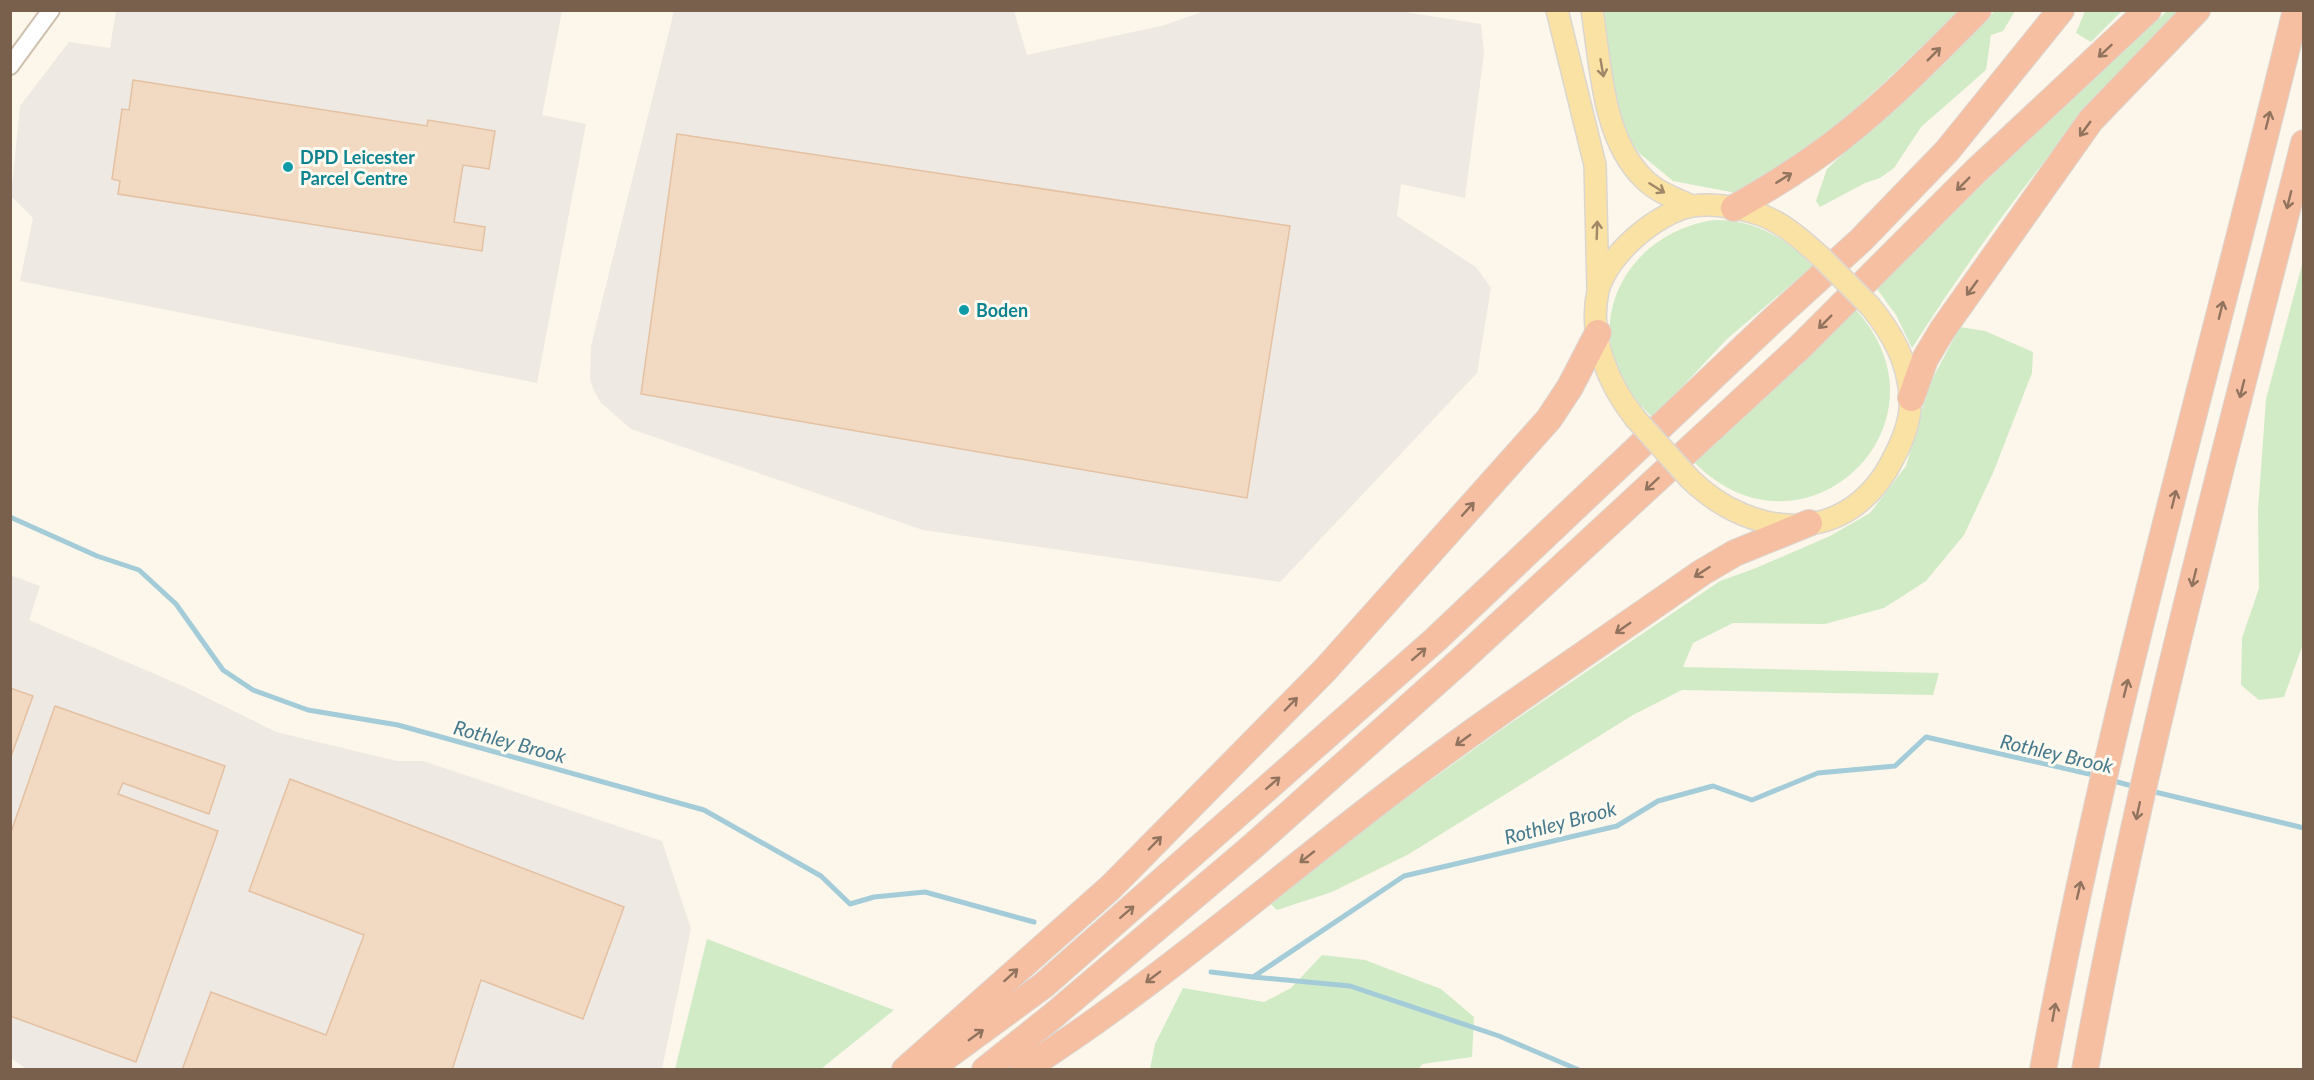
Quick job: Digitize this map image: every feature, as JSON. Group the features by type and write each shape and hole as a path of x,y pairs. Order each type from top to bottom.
{"highway":[{"path":"1734,208 1791,174 1842,138 1886,100 1978,10"},
{"path":"928,1070 1044,985 1444,632 1773,320 1861,240 1947,151 2061,10"},
{"path":"985,1070 1054,1015 1252,847 1459,662 1800,347 1976,171 2148,10"},
{"path":"1911,398 1924,359 1943,329 2091,120 2197,10"},
{"path":"2043,1070 2066,947 2112,745 2295,15"},
{"path":"2085,1070 2106,957 2150,754 2304,143"},
{"path":"905,1070 1112,887 1325,670 1549,419 1575,380 1598,333"},
{"path":"1023,1070 1063,1044 1159,972 1402,784 1701,573 1735,553 1809,523"}],"main road":[{"path":"1557,10 1595,165 1598,333 1603,362 1612,384 1635,418 1710,498 1741,515 1784,525 1809,523 1846,513 1875,488 1900,446 1911,398 1899,349 1885,325 1870,306 1820,256 1785,228 1752,212 1734,208 1692,206 1646,181 1621,149 1609,107 1592,10"},
{"path":"1598,289 1610,267 1632,240 1657,221 1692,206"}],"street":[{"path":"10,66 51,10"}],"shaded area":[{"path":"116,11 562,11 542,115 586,124 537,383 20,281 33,218 11,196 20,106 69,42 110,48"},
{"path":"674,11 1014,11 1027,55 1165,25 1204,11 1399,11 1481,24 1484,53 1465,198 1401,184 1397,216 1476,267 1491,288 1477,373 1280,582 923,530 631,429 601,403 594,391 590,379 591,346"},
{"path":"10,575 40,586 29,620 185,687 276,732 397,761 423,761 662,841 691,929 662,1069 28,1070 11,1058"}],"green space":[{"path":"2085,10 2122,11 2091,42 2076,33"},
{"path":"1598,11 1961,11 1798,162 1736,193 1673,181 1639,153 1626,134 1603,43"},
{"path":"1995,11 2015,11 2003,31 1991,35 1986,70 1921,127 1894,168 1880,178 1865,183 1820,207 1816,201 1827,169"},
{"path":"2167,11 2181,11 2105,90 2036,172 1972,259 1912,348 1896,315 1877,289 2005,162"},
{"path":"1714,220 1743,223 1768,232 1791,247 1813,266 1727,339 1653,418 1623,383 1613,355 1610,327 1614,301 1625,278 1641,257 1661,240 1686,227"},
{"path":"2303,261 2303,644 2284,697 2259,700 2241,685 2242,638 2259,588 2258,510 2266,399"},
{"path":"1856,310 1883,354 1890,398 1879,438 1854,471 1820,493 1780,501 1736,492 1694,462"},
{"path":"1960,327 1985,331 2033,352 2032,373 1993,473 1964,535 1926,581 1884,608 1825,624 1733,623 1693,643 1683,667 1939,673 1933,695 1682,690 1633,715 1409,854 1332,892 1277,910 1265,899 1502,729 1720,581 1830,536 1870,513 1906,466 1929,385"},
{"path":"707,939 894,1010 821,1069 675,1069"},
{"path":"1322,955 1365,960 1441,989 1474,1017 1472,1057 1423,1064 1417,1070 1150,1069 1155,1044 1183,988 1264,1002 1291,988"}],"building":[{"name":"DPD Leicester Parcel Centre","path":"133,80 427,126 428,120 495,131 489,169 463,165 454,222 485,227 482,251 118,194 120,181 112,179 122,109 129,110"},
{"name":"Boden","path":"677,134 1290,226 1247,498 641,394"},
{"path":"10,688 33,696 10,759"},
{"path":"55,706 225,766 209,814 123,783 118,794 218,831 136,1062 10,1016 10,835"},
{"path":"290,779 624,907 583,1019 481,980 452,1070 182,1070 211,992 326,1035 364,935 249,891"}],"waterway":[{"name":"Rothley Brook","path":"10,517 97,556 139,570 176,604 223,670 253,690 308,710 398,725 704,810 821,876 850,904 874,897 925,892 1034,922"},
{"name":"Rothley Brook","path":"1211,972 1253,977 1404,876 1617,826 1658,801 1713,786 1752,800 1818,773 1895,766 1926,737 2098,776"},
{"name":"Rothley Brook","path":"2110,780 2136,787"},
{"name":"Rothley Brook","path":"2151,791 2304,828"},
{"name":"Rothley Brook","path":"1253,977 1350,986 1499,1036 1579,1070"}],"place":[{"name":"DPD Leicester Parcel Centre","path":"288,167"},
{"name":"Boden","path":"964,310"}]}
